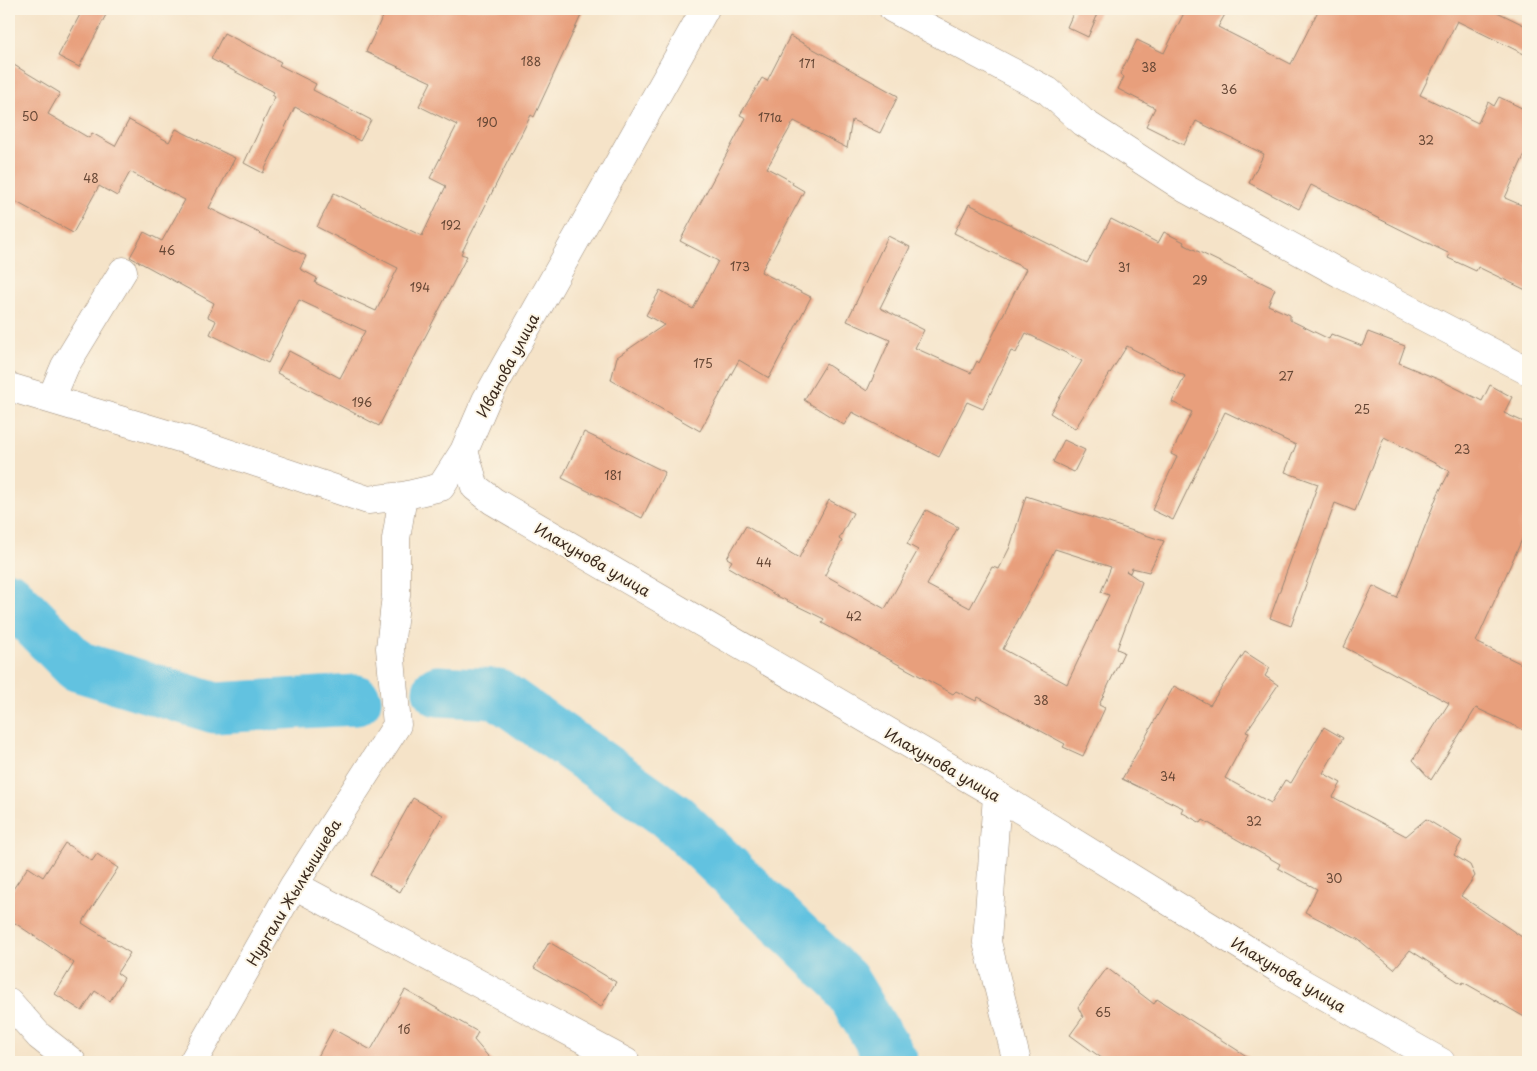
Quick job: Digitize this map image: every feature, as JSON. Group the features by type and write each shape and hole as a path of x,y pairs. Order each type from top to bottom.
{"street":[{"name":"Иванова улица","path":"9,387 207,446 368,500 403,496 440,487 464,451 486,400 705,9"},
{"path":"893,9 1048,90 1083,122 1186,189 1343,275 1528,371"},
{"path":"50,399 65,366 123,271"},
{"name":"Илахунова улица","path":"464,451 475,487 493,501 997,796 1290,976 1442,1062"},
{"name":"Нургали Жылкышиева","path":"193,1062 294,885 397,725 390,648 396,594 396,540 403,496"},
{"path":"997,796 987,942 1017,1062"},
{"path":"294,885 626,1062"},
{"path":"9,1002 40,1036 72,1062"}],"building":[{"path":"83,9 109,9 79,67 58,56"},
{"path":"386,9 584,9 534,117 531,115 461,254 467,256 379,426 277,373 289,351 340,378 365,331 299,300 268,363 210,334 216,321 208,317 214,303 130,257 144,232 162,241 185,200 130,172 117,196 99,186 73,233 9,198 9,62 60,93 48,114 89,138 92,133 115,146 129,120 169,142 176,129 235,158 209,208 306,256 300,269 317,278 315,283 376,311 398,268 317,227 334,193 422,236 446,186 430,178 457,125 419,106 431,82 366,52"},
{"path":"1075,9 1100,9 1088,37 1067,27"},
{"path":"1186,9 1228,9 1218,27 1291,64 1319,9 1491,9 1528,27 1528,56 1457,21 1420,95 1478,123 1488,102 1494,106 1499,97 1528,111 1528,147 1505,198 1528,208 1528,291 1478,267 1476,271 1448,258 1450,254 1311,185 1299,209 1249,183 1264,154 1196,121 1184,145 1146,126 1155,108 1118,89 1124,77 1120,74 1137,40 1164,53"},
{"path":"224,33 281,62 279,65 316,84 313,90 371,120 360,141 295,107 263,173 244,163 275,97 272,95 274,92 211,59"},
{"path":"790,36 898,96 880,133 852,120 847,148 794,121 767,168 793,182 792,184 804,191 761,272 811,297 769,378 739,360 700,431 611,380 617,357 664,325 646,315 660,290 693,309 718,261 680,241 746,118 740,115 762,78 767,81"},
{"path":"969,204 1087,263 1111,219 1158,243 1164,232 1184,242 1183,244 1275,289 1268,305 1290,315 1290,320 1329,339 1331,334 1362,346 1368,332 1405,346 1399,363 1440,380 1482,401 1490,385 1512,397 1504,413 1528,424 1528,526 1476,642 1528,667 1528,732 1476,708 1431,780 1413,760 1449,703 1344,647 1373,586 1397,598 1437,496 1450,471 1384,437 1355,511 1335,503 1291,626 1270,618 1318,484 1285,472 1296,445 1225,412 1173,520 1152,510 1177,457 1171,454 1192,412 1172,402 1185,376 1127,346 1075,429 1050,413 1082,361 1026,333 1016,353 1011,351 983,409 967,402 939,457 852,412 844,425 804,400 826,364 867,391 890,340 847,321 888,236 910,247 880,308 924,330 915,348 971,373 977,361 979,363 1026,269 954,233"},
{"path":"584,432 665,472 642,518 562,478"},
{"path":"1064,440 1085,450 1074,472 1053,462"},
{"path":"1026,496 1164,541 1149,572 1132,568 1130,573 1126,571 1142,582 1117,649 1124,652 1099,705 1105,708 1083,756 1063,747 1065,744 978,697 976,701 956,691 953,694 822,623 824,619 777,596 728,567 732,561 727,558 746,526 799,558 829,500 853,513 839,539 842,541 825,575 885,609 918,550 907,544 926,510 958,527 927,585 970,608 992,567 999,569 1010,547","holes":["1055,549 1111,567 1101,592 1109,595 1067,684 1003,649"]},
{"path":"1245,652 1270,668 1265,676 1278,685 1246,732 1249,733 1225,778 1271,803 1285,780 1291,783 1324,727 1343,738 1323,773 1341,783 1333,797 1406,836 1426,819 1462,841 1454,855 1470,865 1475,876 1461,896 1528,941 1528,1019 1463,982 1462,984 1410,950 1394,969 1359,940 1305,912 1317,889 1278,868 1280,864 1203,820 1201,823 1181,812 1183,808 1122,779 1174,686 1210,705"},
{"path":"413,798 443,815 400,892 370,875"},
{"path":"65,843 92,861 97,854 118,868 82,923 130,953 117,973 124,978 110,1001 95,991 82,1011 55,994 74,963 9,919 9,895 28,867 43,877"},
{"path":"549,942 616,982 601,1007 534,968"},
{"path":"1107,968 1154,1004 1157,999 1256,1062 1107,1062 1070,1035 1083,1017 1078,1007"},
{"path":"405,990 478,1032 474,1040 493,1062 315,1062 333,1029 371,1050"}],"waterway":[{"path":"9,597 77,666 215,708 356,700"},
{"path":"438,691 498,694 674,818 844,981 893,1062"}]}
